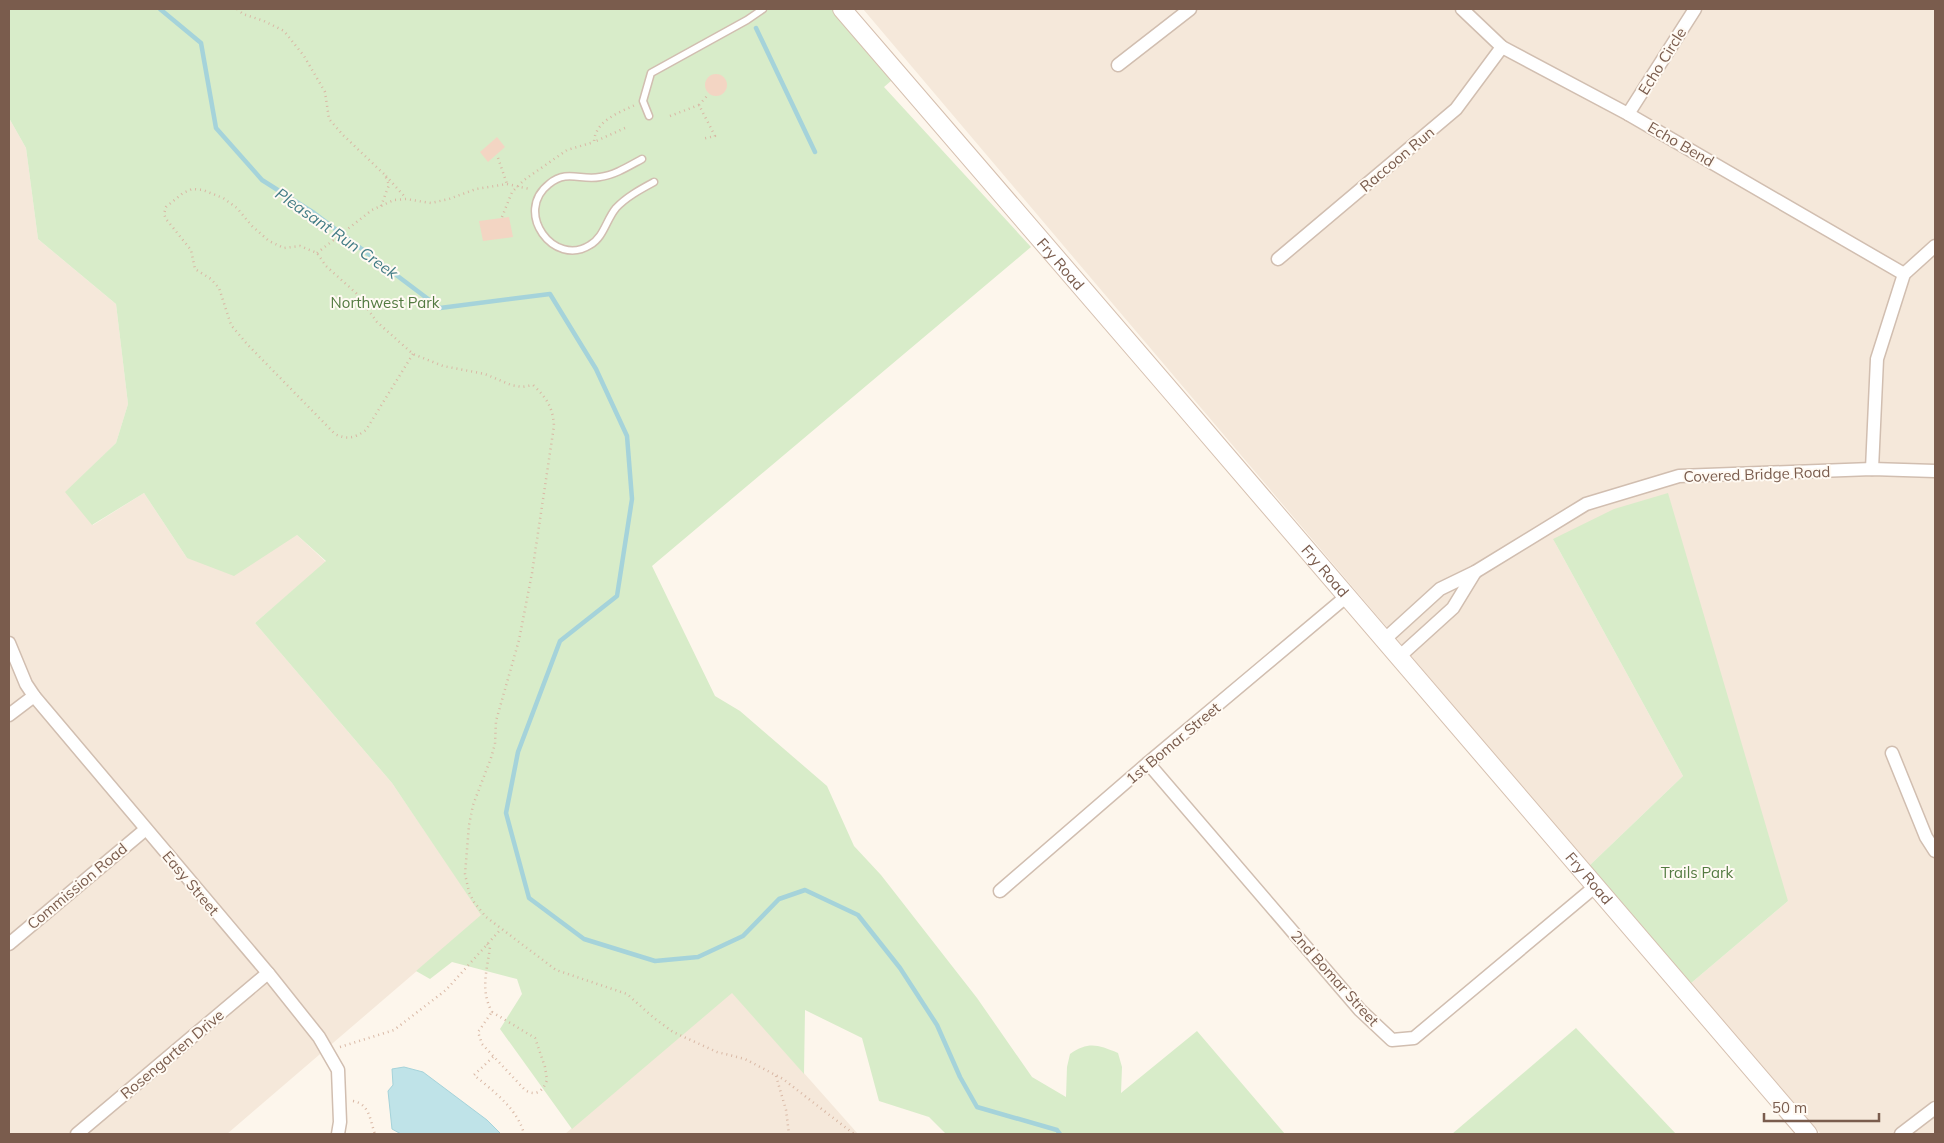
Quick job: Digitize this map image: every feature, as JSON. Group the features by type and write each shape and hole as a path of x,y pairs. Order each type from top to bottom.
{"street":[{"name":"Fry Road","path":"842,9 1597,885 1806,1134"},
{"path":"1118,65 1190,9"},
{"name":"Echo Bend","path":"1462,9 1502,47 1628,114 1904,274"},
{"name":"Echo Circle","path":"1628,114 1695,9"},
{"name":"Raccoon Run","path":"1278,259 1456,108 1502,47"},
{"path":"1872,469 1878,359 1904,274 1935,246"},
{"name":"Covered Bridge Road","path":"1385,639 1440,589 1475,572 1586,504 1679,476 1872,469 1935,472"},
{"path":"1400,656 1453,608 1475,572"},
{"name":"1st Bomar Street","path":"1000,891 1148,763 1347,596"},
{"name":"Easy Street","path":"9,643 26,684 34,696 268,973 319,1037 338,1070 340,1122 338,1134"},
{"path":"9,715 34,696"},
{"path":"1892,753 1926,837 1935,851"},
{"name":"2nd Bomar Street","path":"1148,763 1360,1010 1392,1040 1414,1038 1597,885"},
{"name":"Commission Road","path":"9,944 146,829"},
{"name":"Rosengarten Drive","path":"77,1134 268,973"},
{"path":"1901,1134 1935,1108"}],"lane":[{"path":"649,116 643,101 651,73 747,20 763,9"},
{"path":"642,159 609,175 597,178 569,176 557,178 546,186 536,199 534,219 543,235 557,247 575,252 590,245 602,234 616,208 634,193 654,182"}],"path":[{"path":"236,9 243,14 264,21 284,31 304,56 325,92 329,119 385,175 406,199"},
{"path":"670,116 700,105 707,96"},
{"path":"594,142 594,134 607,118 643,101"},
{"path":"700,105 715,136 702,139"},
{"path":"502,217 508,198 524,180 567,150 594,142 625,128"},
{"path":"498,158 507,184"},
{"path":"381,206 389,185 385,175"},
{"path":"317,253 372,210 394,200 406,199 431,203 449,199 476,189 507,184 542,192"},
{"path":"413,354 366,430 352,438 344,438 335,434 247,344 231,325 219,288 211,278 195,269 191,250 169,224 164,214 166,207 183,193 192,189 203,190 223,198 237,208 252,226 269,240 284,248 300,246 317,253 326,266 356,293 377,322 413,354 443,366 485,374 511,385 522,387 533,384 546,397 554,417 554,426 532,573 519,640 496,721 495,744 473,805 466,845 465,874 469,892 479,910 556,970 627,994 672,1032 717,1052 745,1059 776,1076 854,1134"},
{"path":"331,1055 342,1046 394,1030 446,990 501,929"},
{"path":"487,944 490,948 485,986 486,1000 492,1012 534,1038 546,1067 547,1080 540,1092 534,1094 525,1090 482,1044 478,1032 492,1012"},
{"path":"493,1057 474,1075 495,1092 517,1116 524,1134"},
{"path":"776,1076 786,1110 789,1134"},
{"path":"339,1099 360,1102 367,1109 375,1134"}],"shaded area":[{"path":"863,9 1935,9 1935,1134 1821,1134 1690,984 1788,901 1553,539 1683,776 1589,866"},
{"path":"9,118 26,148 38,239 116,304 128,404 116,443 66,492 93,525 144,493 187,558 297,535 326,562 255,623 392,783 482,915 227,1134 9,1134"},
{"path":"732,992 858,1134 565,1134"}],"green space":[{"name":"Northwest Park","path":"9,9 842,9 899,74 884,87 1031,247 652,566 715,696 740,711 827,786 854,846 881,875 977,998 1032,1077 1066,1097 1067,1067 1070,1054 1083,1047 1099,1046 1118,1053 1122,1067 1121,1093 1197,1031 1285,1134 946,1134 929,1117 879,1101 862,1038 805,1010 804,1074 732,993 572,1129 500,1029 522,994 517,979 452,962 430,979 416,971 481,915 392,783 255,623 326,561 297,535 234,576 187,558 144,493 92,525 65,492 116,443 128,404 116,304 38,239 26,148 9,118"},
{"name":"Trails Park","path":"1668,493 1788,901 1690,984 1589,866 1683,776 1553,539 1614,509"},
{"path":"1576,1028 1676,1134 1452,1134"}],"water":[{"path":"404,1067 423,1072 487,1120 501,1134 401,1134 392,1129 388,1091 393,1085 392,1069"}],"building":[{"path":"716,74 724,77 727,85 724,93 716,96 708,93 705,85 708,77"},
{"path":"497,137 505,147 488,162 480,152"},
{"path":"509,217 513,237 483,241 479,221"}],"waterway":[{"name":"Pleasant Run Creek","path":"160,9 201,43 216,128 262,180 314,213 440,308 550,294 596,369 627,436 632,499 617,596 560,641 518,752 506,813 529,898 584,939 655,961 698,957 743,936 779,899 805,890 858,915 900,968 937,1025 960,1077 977,1107 1057,1130 1060,1134"},
{"path":"756,28 815,152"}]}
